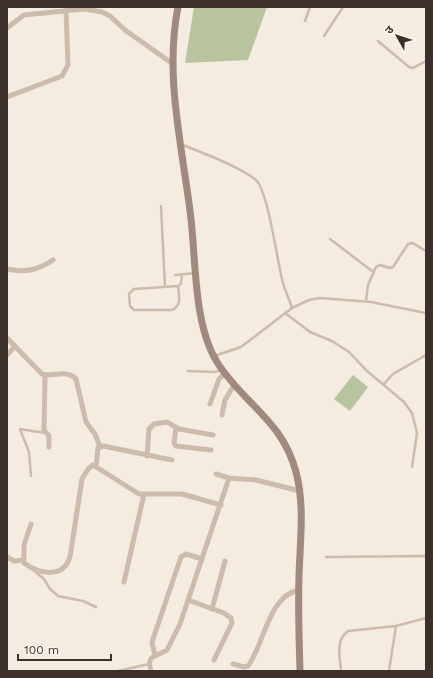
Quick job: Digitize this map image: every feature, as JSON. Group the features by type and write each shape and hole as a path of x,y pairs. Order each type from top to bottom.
{"main road":[{"path":"178,7 174,30 174,90 200,312 207,339 214,356 234,385 260,410 278,431 290,452 300,491 298,590 300,671"}],"street":[{"path":"7,28 24,15 92,8 110,16 125,30 173,64"},
{"path":"7,97 62,76 68,65 66,10"},
{"path":"7,269 24,272 43,266 53,260"},
{"path":"7,338 38,372 45,375 65,374 76,379 86,422 95,434 100,447 96,467"},
{"path":"7,355 15,346"},
{"path":"210,404 219,379 224,371"},
{"path":"45,375 44,430 45,433 50,436 49,448"},
{"path":"222,415 225,400 234,385"},
{"path":"146,456 151,426 154,424 167,422 176,428 213,434"},
{"path":"176,428 174,443 176,446 211,450"},
{"path":"100,447 113,448 146,456 172,460"},
{"path":"31,524 24,545 24,563 46,573 58,571 67,565 70,557 82,479 88,468 91,466 96,467 133,492 144,494 182,494 221,505"},
{"path":"216,474 229,478 256,480 300,491"},
{"path":"151,671 149,664 152,657 163,653 170,647 188,600 229,478"},
{"path":"124,582 144,494"},
{"path":"155,655 152,643 182,557 189,554 202,558"},
{"path":"7,557 14,561 23,560"},
{"path":"212,609 225,561"},
{"path":"233,664 244,667 248,666 259,640 282,599 291,592 298,590"},
{"path":"188,600 229,616 232,623 214,660"}],"lane":[{"path":"305,20 310,7"},
{"path":"324,36 343,7"},
{"path":"378,41 409,67 413,68 426,61"},
{"path":"181,144 220,160 255,179 260,185 267,206 282,280 292,308"},
{"path":"161,206 165,287"},
{"path":"330,240 372,271"},
{"path":"366,302 368,285 372,271 380,265 390,268 392,267 408,244 413,243 424,250"},
{"path":"175,275 196,273"},
{"path":"178,286 134,288 131,291 129,301 132,309 140,311 172,310 177,306 179,300 178,286 181,284 182,274"},
{"path":"214,356 241,347 292,308 309,300 320,298 366,302 426,312"},
{"path":"285,313 310,332 332,340 349,352 367,371 404,402 412,413 417,433 412,467"},
{"path":"384,384 393,374 426,355"},
{"path":"188,371 224,371"},
{"path":"31,476 29,452 20,429 45,433"},
{"path":"326,558 426,556"},
{"path":"28,566 44,579 50,589 58,596 83,601 96,607"},
{"path":"341,671 339,641 348,631 396,626 426,618"},
{"path":"389,671 396,626"},
{"path":"118,671 149,664"}],"green space":[{"path":"194,7 267,7 248,60 185,63"},
{"path":"353,375 368,387 350,411 334,399"}]}
